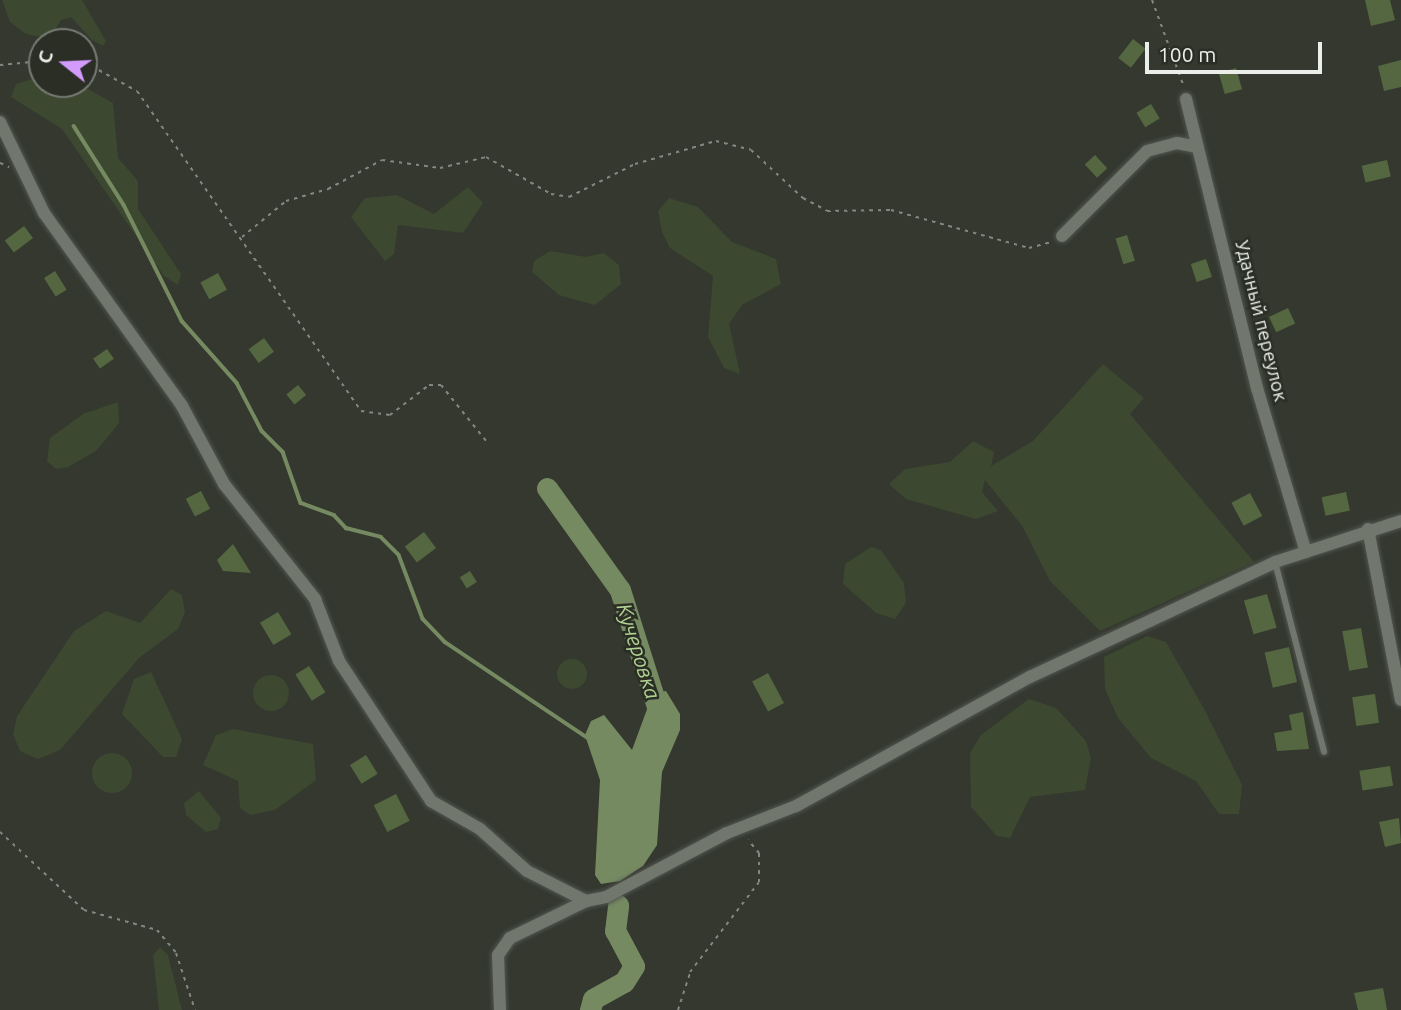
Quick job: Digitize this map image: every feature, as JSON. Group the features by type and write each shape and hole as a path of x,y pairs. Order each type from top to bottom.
{"street":[{"name":"Удачный переулок","path":"1186,99 1257,388 1306,552"},
{"path":"0,122 44,213 182,406 224,484 315,600 339,661 431,801 480,829 527,871 586,901"},
{"path":"1062,236 1147,151 1177,143 1198,147"},
{"path":"500,1010 498,955 510,938 586,901 625,889 727,833 796,806 1030,677 1275,562 1368,529 1401,521"},
{"path":"1368,529 1401,700"}],"lane":[{"path":"1275,562 1324,752"}],"path":[{"path":"1152,0 1186,99"},
{"path":"0,65 28,62"},
{"path":"98,70 136,90 242,237 361,411 390,415 429,385 441,385 486,442"},
{"path":"242,237 286,201 328,190 382,160 440,168 486,157 551,194 569,197 635,164 716,142 751,150 803,198 827,211 891,210 1029,248 1062,236"},
{"path":"0,832 84,910 157,930 176,953 195,1010"},
{"path":"678,1010 690,972 759,881 759,853 747,839 727,833"}],"shaded area":[{"path":"2,0 82,0 106,41 103,46 98,43 98,28 81,28 71,17 61,20 56,28 28,28 28,34 10,22"},
{"path":"28,80 28,98 98,98 98,95 113,103 118,158 138,181 138,209 181,274 178,285 164,276 62,129 11,97 16,84"},
{"path":"468,187 483,203 463,233 398,225 394,254 385,261 351,217 365,198 397,195 434,214"},
{"path":"669,198 698,207 732,242 776,259 781,284 742,305 729,324 740,374 724,368 708,337 713,276 670,248 662,232 658,211"},
{"path":"550,251 586,257 604,253 619,265 621,284 595,305 559,295 532,272 534,261"},
{"path":"1103,364 1144,398 1130,414 1254,562 1100,631 1050,581 1023,527 985,480 982,492 998,511 976,519 906,499 889,484 905,469 950,462 973,441 994,452 991,466 1033,441"},
{"path":"118,402 119,423 96,451 68,467 56,469 47,461 50,438 83,414"},
{"path":"871,547 881,550 904,583 906,603 895,619 876,613 843,584 845,564"},
{"path":"171,589 182,595 185,612 178,629 139,658 60,750 38,759 20,751 13,734 17,716 74,631 106,611 140,623"},
{"path":"1147,636 1166,642 1203,707 1242,785 1239,814 1219,814 1196,781 1151,758 1118,718 1105,689 1104,657"},
{"path":"572,659 583,663 587,674 583,685 572,689 561,685 557,674 561,663"},
{"path":"151,672 182,739 176,757 163,757 122,714 134,679"},
{"path":"271,675 284,680 289,693 284,706 271,711 258,706 253,693 258,680"},
{"path":"666,691 680,714 680,730 662,772 657,845 643,866 620,881 601,884 595,875 600,780 585,735 591,721 604,715 632,750 653,693"},
{"path":"1029,699 1056,708 1086,741 1091,758 1085,790 1030,797 1010,838 997,836 971,807 970,753 981,735"},
{"path":"233,729 313,744 316,780 275,810 250,815 240,808 238,781 203,765 216,735"},
{"path":"112,753 126,759 132,773 126,787 112,793 98,787 92,773 98,759"},
{"path":"199,791 221,818 218,829 206,832 186,815 184,803"},
{"path":"160,947 168,955 182,1010 159,1010 153,955"}],"building":[{"path":"1365,0 1390,0 1395,20 1371,26"},
{"path":"1133,39 1146,49 1131,68 1118,58"},
{"path":"1401,60 1401,87 1384,91 1378,66"},
{"path":"1236,68 1242,89 1225,94 1219,73"},
{"path":"1151,104 1160,119 1145,127 1136,113"},
{"path":"1095,155 1107,168 1097,178 1085,165"},
{"path":"1387,160 1391,177 1365,182 1362,166"},
{"path":"24,226 33,238 14,252 5,240"},
{"path":"1127,235 1135,261 1123,264 1116,239"},
{"path":"1206,259 1212,277 1197,282 1191,264"},
{"path":"55,271 67,290 56,297 44,278"},
{"path":"218,273 227,290 209,299 200,282"},
{"path":"1288,308 1295,323 1276,332 1269,317"},
{"path":"264,338 274,352 259,363 249,349"},
{"path":"107,349 114,359 100,369 93,359"},
{"path":"298,385 306,395 295,405 286,394"},
{"path":"201,491 210,509 195,517 186,499"},
{"path":"1346,492 1350,511 1325,516 1322,497"},
{"path":"1250,493 1262,516 1244,526 1231,503"},
{"path":"424,532 436,548 417,562 405,546"},
{"path":"233,544 251,573 223,571 217,560"},
{"path":"470,571 477,582 467,588 460,577"},
{"path":"1267,594 1277,628 1254,634 1244,601"},
{"path":"278,612 291,634 273,645 260,623"},
{"path":"1361,628 1368,667 1349,671 1342,631"},
{"path":"1289,647 1297,682 1273,688 1265,653"},
{"path":"309,666 325,692 312,701 295,674"},
{"path":"768,673 784,703 768,711 752,681"},
{"path":"1375,694 1379,723 1356,726 1352,697"},
{"path":"1303,712 1309,749 1277,751 1274,733 1292,730 1289,715"},
{"path":"366,755 378,774 362,784 350,765"},
{"path":"1390,766 1393,786 1363,791 1359,771"},
{"path":"396,794 410,821 387,832 374,805"},
{"path":"1399,818 1401,843 1385,847 1379,822"},
{"path":"1383,988 1387,1010 1358,1010 1354,993"}],"waterway":[{"path":"74,126 124,205 182,321 237,383 262,431 283,452 301,503 334,515 346,528 381,537 399,555 423,619 445,642 588,738"},
{"name":"Кучеровка","path":"547,488 620,590 661,719"},
{"name":"Кучеровка","path":"590,1010 593,999 624,982 634,966 615,931 618,905"}]}
